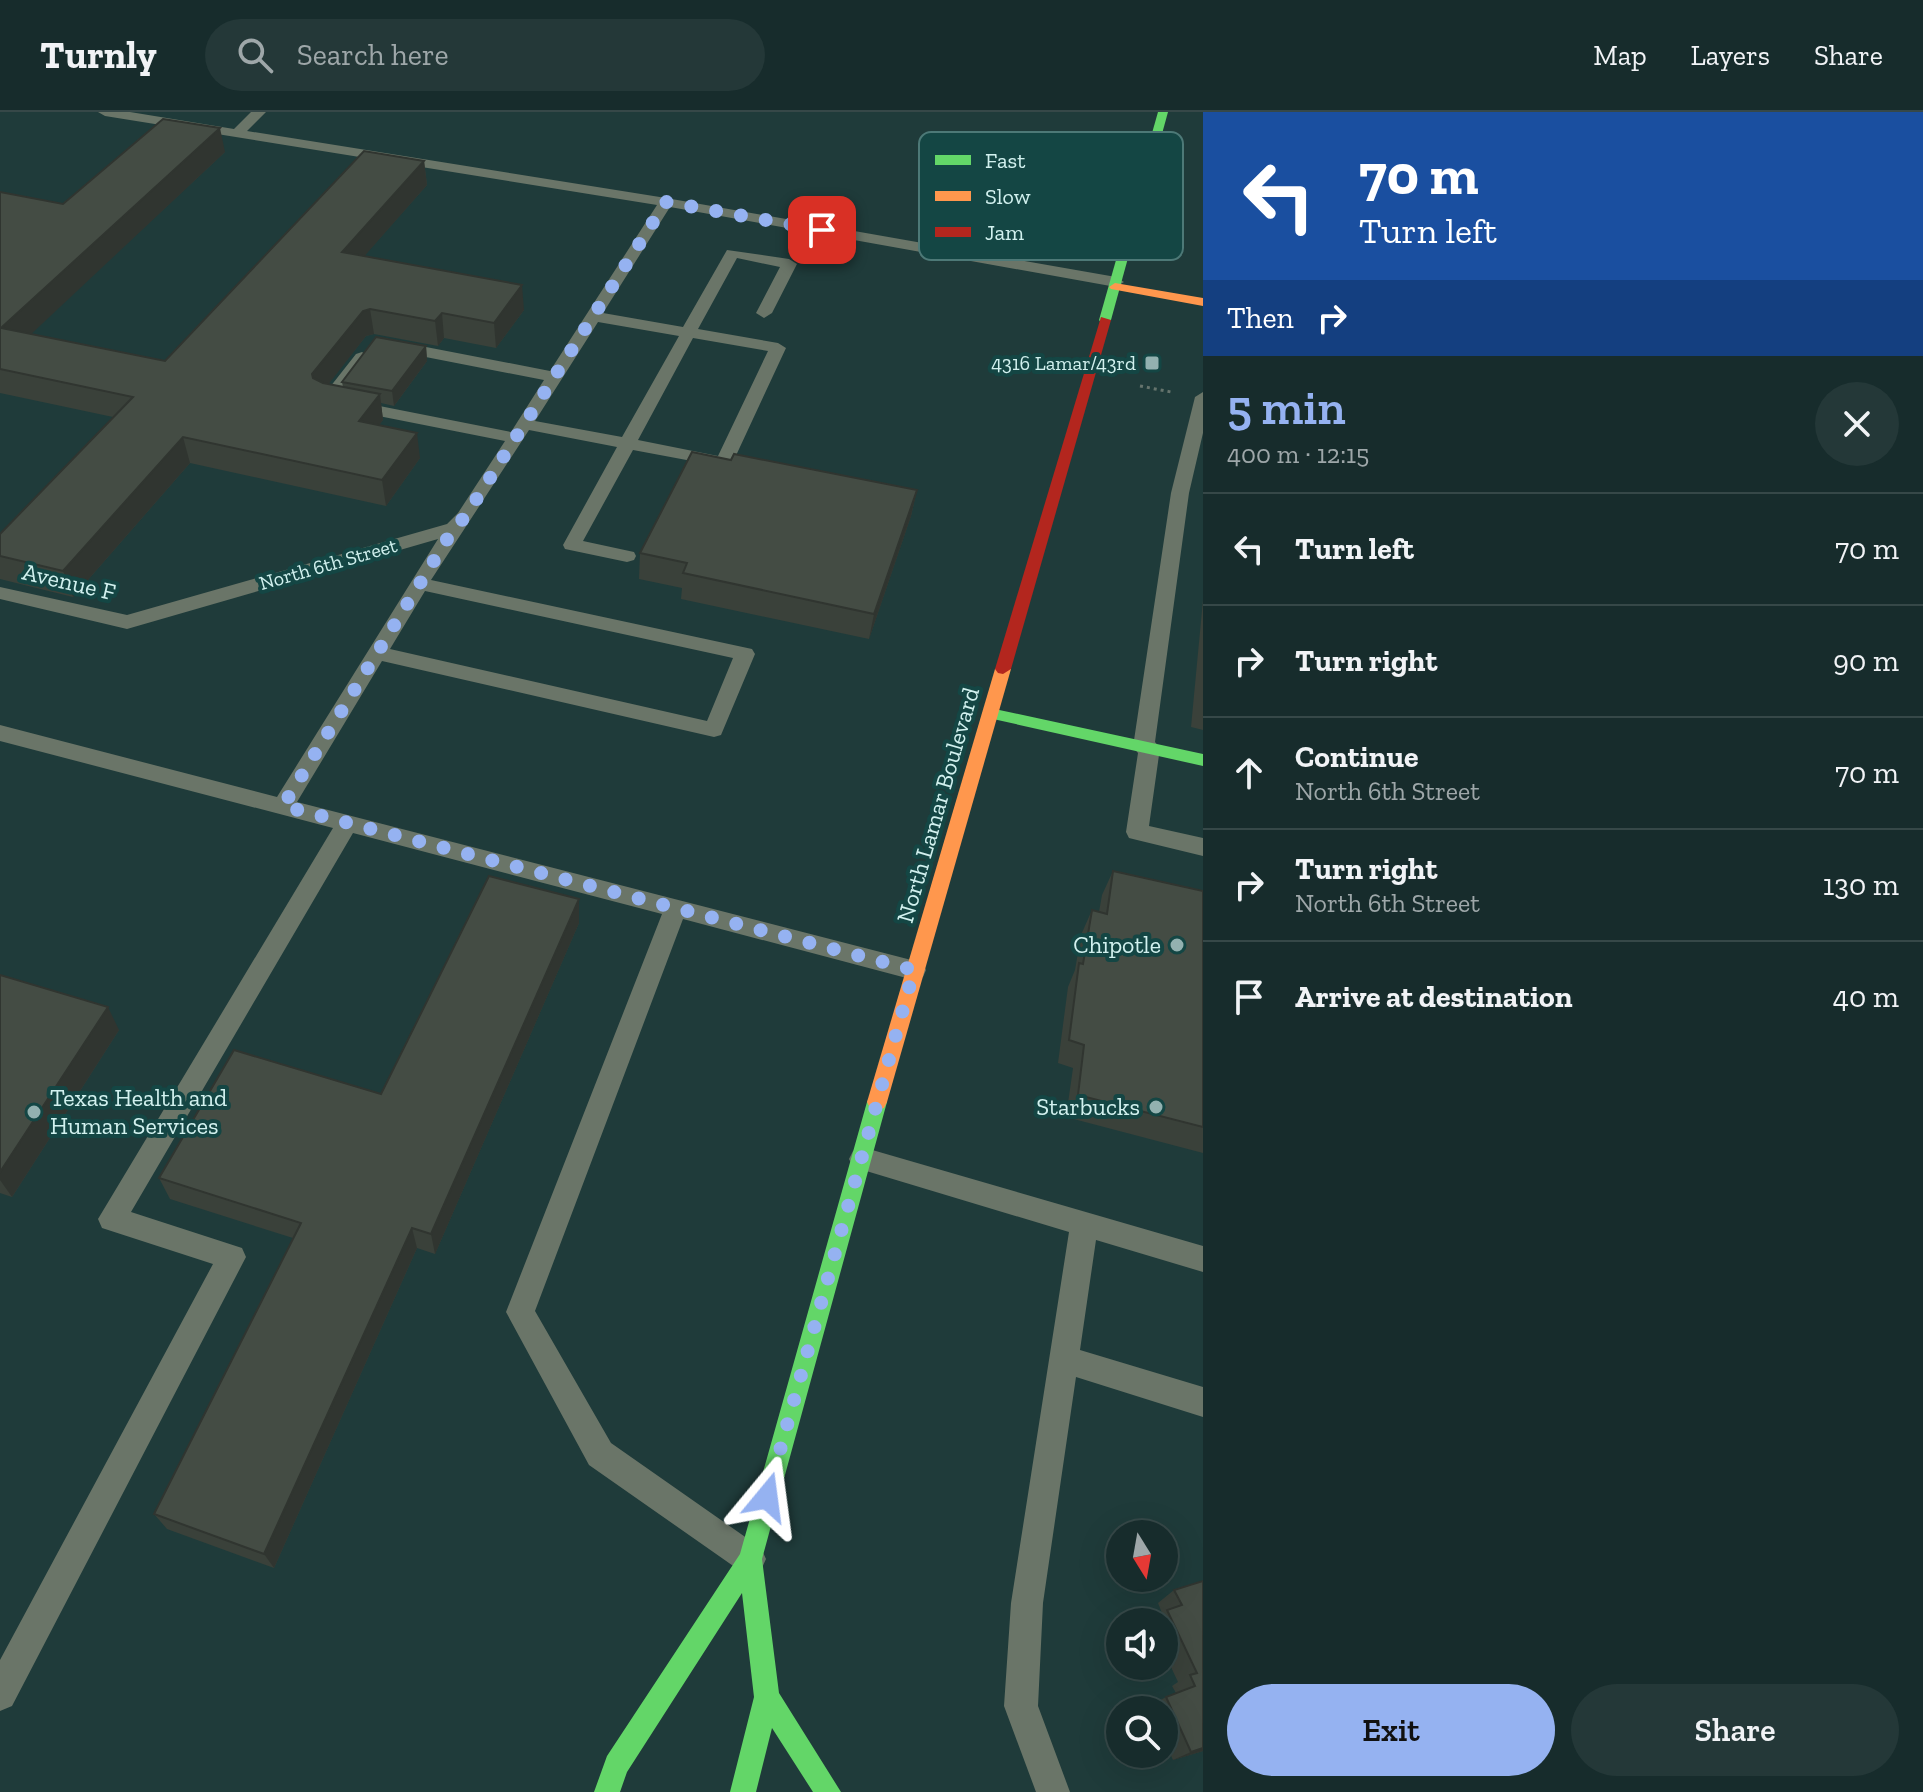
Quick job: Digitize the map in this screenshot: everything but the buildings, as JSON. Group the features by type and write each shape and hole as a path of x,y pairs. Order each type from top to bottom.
{"main road":[{"name":"North Lamar Boulevard","path":"1158,132 1163,112"},
{"name":"North Lamar Boulevard","path":"600,1787 750,1559 914,970 1123,260"},
{"path":"1116,285 1203,302"},
{"path":"990,713 1203,760"},
{"name":"North Lamar Boulevard","path":"743,1792 767,1697 750,1559"},
{"path":"767,1697 828,1792"}],"lane":[{"path":"105,112 666,202 919,249"},
{"path":"237,133 259,112"},
{"path":"283,806 454,528 465,517 666,202"},
{"path":"627,556 572,545 732,253 789,264 764,313"},
{"path":"980,260 1116,285"},
{"path":"553,377 373,342 328,401 520,431 627,443 724,462 778,348 592,316"},
{"path":"1193,396 1137,832 1203,847"},
{"name":"North 6th Street","path":"127,622 454,528"},
{"path":"377,653 714,730 745,654 419,584"},
{"name":"Avenue F","path":"0,593 127,622"},
{"path":"0,733 914,970"},
{"path":"0,1694 232,1257 112,1219 347,823"},
{"path":"676,908 520,1312 600,1454 750,1559"},
{"path":"862,1159 1203,1259"},
{"path":"1053,1792 1021,1706 1027,1603 1084,1226"},
{"path":"1064,1359 1203,1402"}],"path":[{"path":"1140,386 1193,396"}],"traffic: fast":[{"path":"1157,132 1163,112"},
{"path":"1105,320 1122,260"},
{"path":"990,713 1203,760"},
{"path":"607,1792 616,1765 750,1559 877,1102"},
{"path":"743,1792 767,1697 750,1559"},
{"path":"767,1697 828,1792"}],"traffic: slow":[{"path":"1115,287 1203,302"},
{"path":"877,1102 1003,669"}],"traffic: jam":[{"path":"1003,669 1105,320"}],"place":[{"name":"4316 Lamar/43rd","path":"1152,363"},
{"name":"Chipotle","path":"1177,945"},
{"name":"Starbucks","path":"1156,1107"},
{"name":"Texas Health and Human Services","path":"34,1112"}],"route":[{"path":"767,1497 914,970 283,806 454,528 465,517 666,202 822,230"}]}
